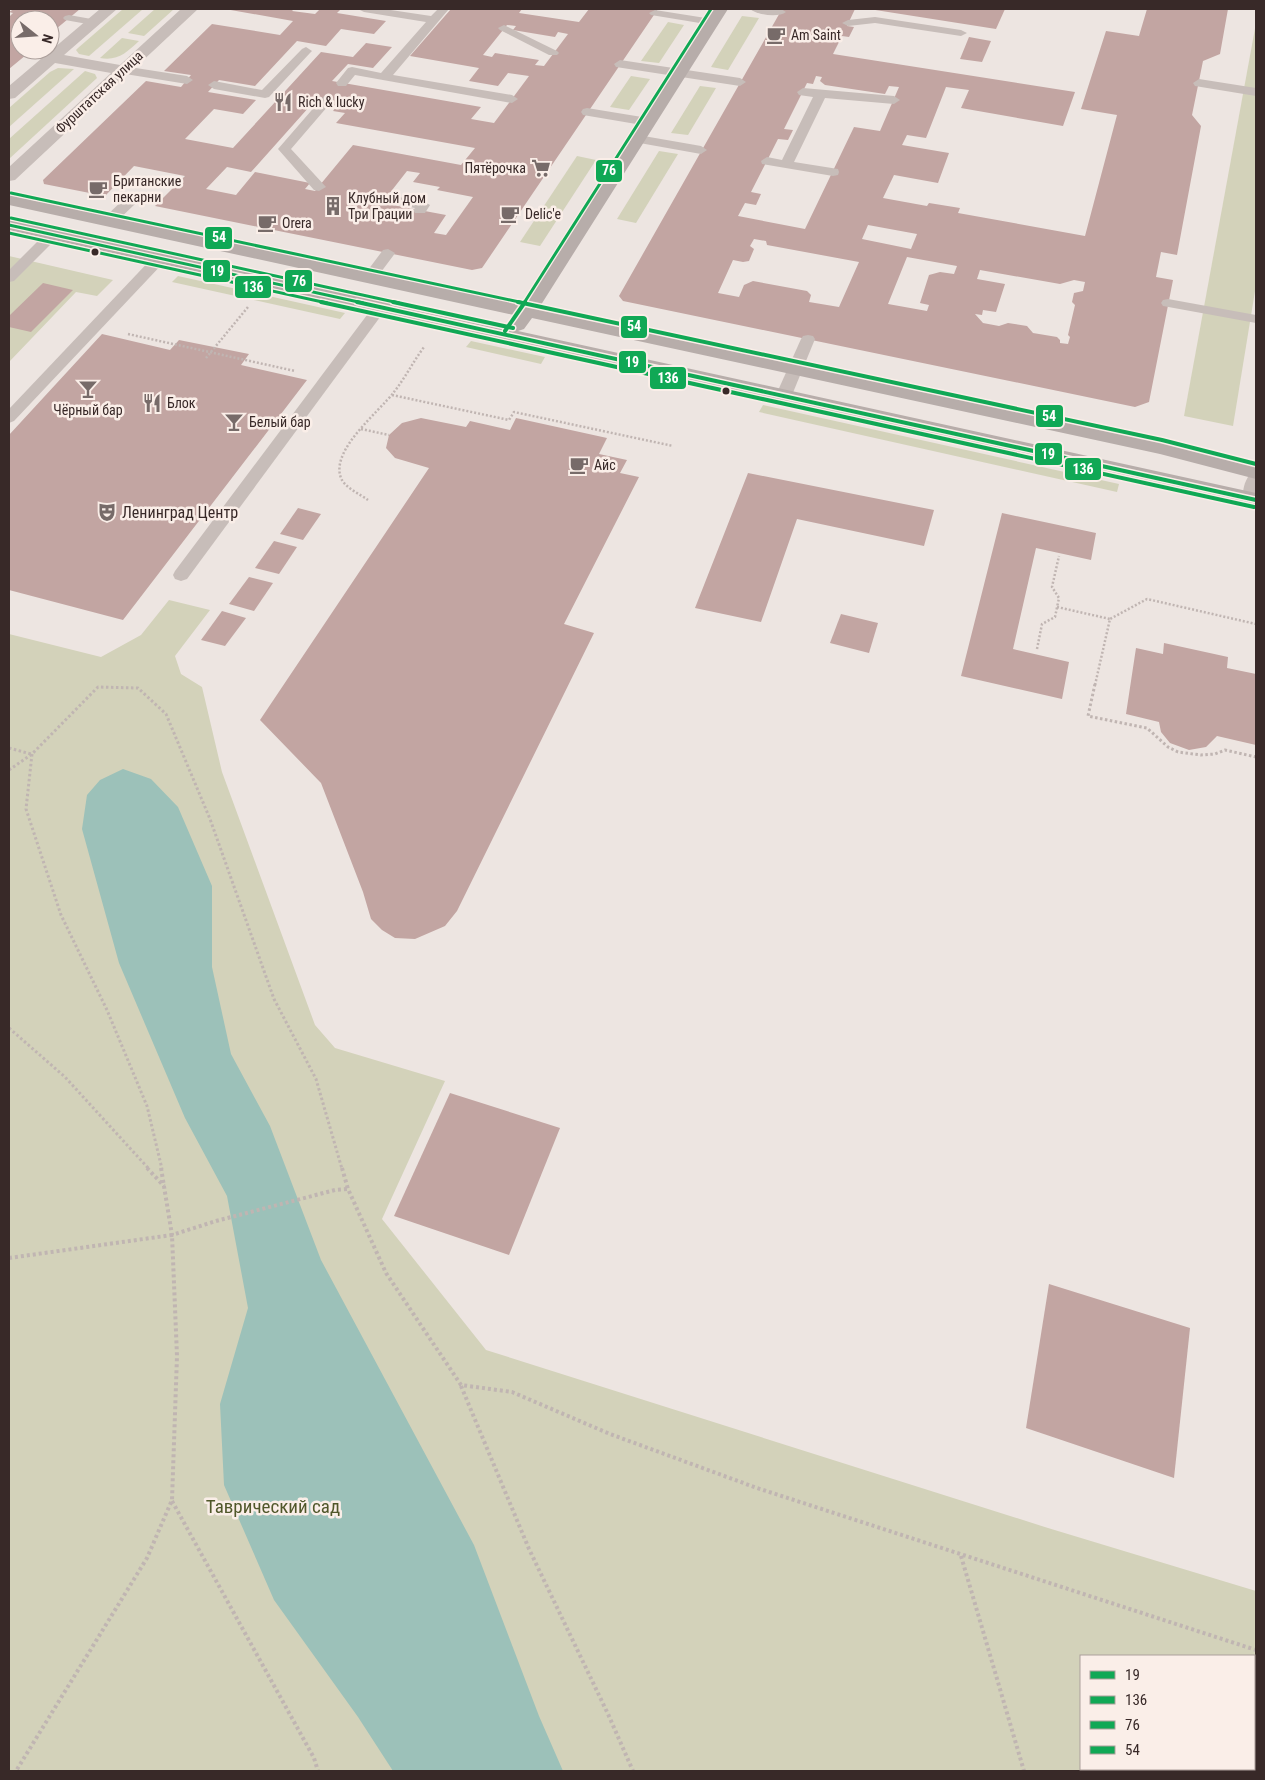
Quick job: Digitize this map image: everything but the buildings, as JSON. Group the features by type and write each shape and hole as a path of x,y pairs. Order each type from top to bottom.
{"street":[{"path":"60,51 109,9"},
{"name":"Фурштатская улица","path":"9,176 190,9"},
{"path":"511,335 716,15"},
{"path":"60,59 123,70"},
{"path":"9,94 50,60"},
{"path":"9,200 1160,447 1256,472"},
{"path":"9,225 784,395 1256,494"}],"lane":[{"path":"364,9 439,16"},
{"path":"756,9 780,12"},
{"path":"655,13 716,15"},
{"path":"384,76 439,16"},
{"path":"69,18 93,22"},
{"path":"848,23 875,20 961,33"},
{"path":"504,28 553,53"},
{"path":"214,85 264,94 306,51"},
{"path":"620,64 740,82"},
{"path":"123,70 187,80"},
{"path":"342,83 352,71 512,99"},
{"path":"1199,83 1256,92"},
{"path":"802,92 894,100"},
{"path":"786,164 820,95"},
{"path":"319,186 284,149 328,99"},
{"path":"587,112 648,122"},
{"path":"638,139 701,150"},
{"path":"767,161 833,172"},
{"path":"386,199 423,205 420,210"},
{"path":"109,222 130,201"},
{"path":"9,278 53,234"},
{"path":"370,277 388,253"},
{"path":"9,418 160,258"},
{"path":"1168,303 1256,319"},
{"path":"181,575 381,306"},
{"path":"784,395 808,340"}],"path":[{"path":"206,358 244,312"},
{"path":"94,327 328,378"},
{"path":"368,500 341,478 341,467 346,449 360,429 392,395 426,344"},
{"path":"392,395 509,420 514,412 673,446"},
{"path":"360,429 389,435"},
{"path":"1037,649 1042,624 1055,618 1059,598 1052,587 1059,556"},
{"path":"1057,607 1110,619 1147,599 1256,624"},
{"path":"1110,619 1088,716 1147,728 1168,747 1178,752 1200,755 1214,754 1225,750 1256,757"},
{"path":"9,770 32,754 98,687 138,688 166,714 210,819 274,999 316,1079 348,1189 386,1273 461,1385 528,1549 608,1714 633,1771"},
{"path":"9,748 32,754"},
{"path":"16,1771 148,1558 172,1500 177,1356 172,1235 166,1187 146,1106 107,1010 61,915 26,809 32,754"},
{"path":"9,1028 65,1077 166,1187"},
{"path":"9,1258 172,1235 216,1221 335,1190 348,1189"},
{"path":"461,1385 512,1392 610,1434 757,1488 961,1556 1256,1650"},
{"path":"172,1500 228,1601 270,1683 314,1758 318,1771"},
{"path":"961,1556 1024,1771"}],"green space":[{"path":"123,9 143,9 89,56 79,54 76,50"},
{"path":"155,9 174,9 144,36 128,33"},
{"path":"742,16 759,18 728,70 711,67"},
{"path":"668,22 684,25 659,63 641,61"},
{"path":"1256,23 1256,285 1233,426 1184,416"},
{"path":"122,38 139,41 117,57 100,58"},
{"path":"58,68 74,69 9,127 9,108 50,72"},
{"path":"85,71 95,74 97,78 9,159 9,139"},
{"path":"631,76 650,79 629,110 610,107"},
{"path":"700,86 716,88 688,135 671,133"},
{"path":"659,151 678,154 636,223 617,219"},
{"path":"577,156 596,160 540,246 520,242"},
{"path":"9,256 113,280 97,296 76,292 9,362"},
{"path":"178,276 345,313 340,319 172,282"},
{"path":"471,341 545,357 541,364 466,347"},
{"path":"763,405 1119,484 1117,492 759,412"},
{"name":"Таврический сад","path":"169,600 210,610 175,656 181,674 202,687 222,772 315,1025 335,1048 445,1081 382,1219 486,1350 1048,1528 1256,1591 1256,1771 9,1771 9,634 101,657 141,635"}],"water":[{"path":"123,769 151,779 178,807 212,886 212,967 231,1054 270,1126 321,1260 474,1545 539,1716 563,1771 393,1771 358,1717 274,1600 224,1485 220,1404 248,1308 227,1196 185,1118 119,963 82,829 87,795 100,780"}],"transit line":[{"name":"76","path":"505,331 541,278 711,9"},
{"name":"54","path":"11,193 1162,440 1256,464"},
{"name":"76","path":"11,218 513,328"},
{"name":"19","path":"9,225 1256,500"},
{"name":"136","path":"9,233 1254,507"}],"place":[{"name":"Am Saint","path":"776,35"},
{"name":"Rich & lucky","path":"283,102"},
{"name":"Пятёрочка","path":"541,168"},
{"name":"Британские пекарни","path":"98,189"},
{"name":"Клубный дом Три Грации","path":"333,206"},
{"name":"Delic'e","path":"510,214"},
{"name":"Orera","path":"267,223"},
{"name":"Чёрный бар","path":"88,389"},
{"name":"Блок","path":"152,403"},
{"name":"Белый бар","path":"234,422"},
{"name":"Айс","path":"579,465"},
{"name":"Ленинград Центр","path":"107,512"}]}
